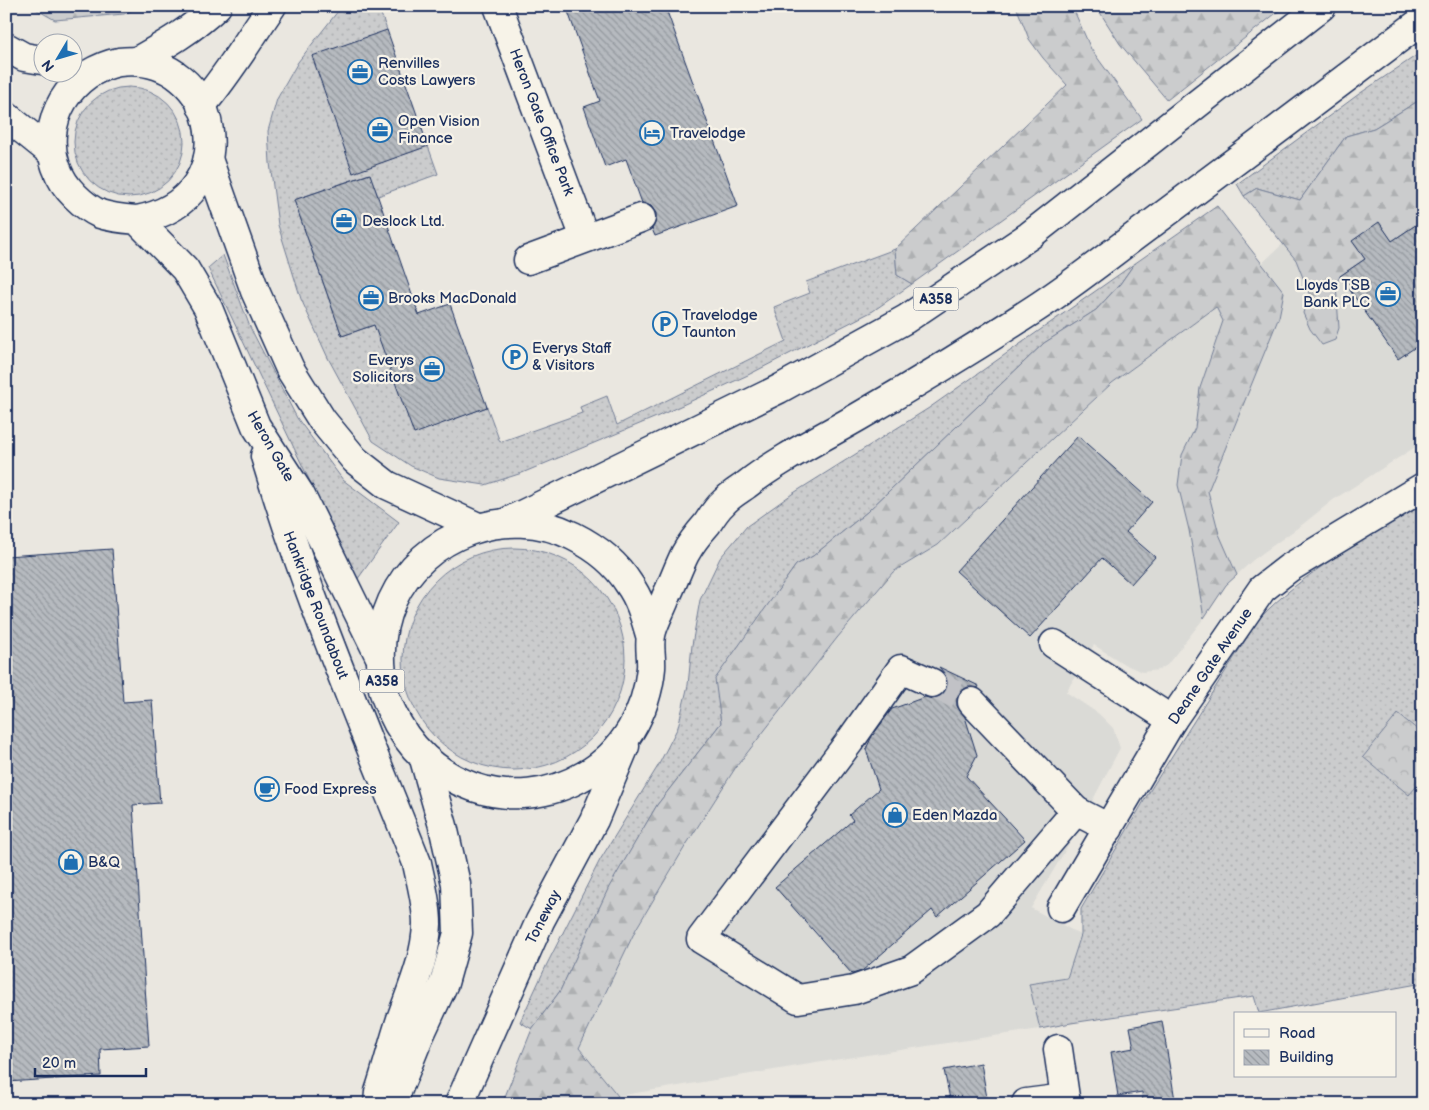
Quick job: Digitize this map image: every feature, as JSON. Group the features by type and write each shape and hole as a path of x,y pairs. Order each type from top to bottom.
{"main road":[{"path":"137,62 172,42 217,6"},
{"path":"201,106 221,83 244,45 272,6"},
{"name":"Heron Gate Office Park","path":"498,6 585,238"},
{"name":"A358","path":"506,522 779,389 906,319 1029,236 1322,6"},
{"name":"A358","path":"650,636 686,551 722,503 768,469 876,407 1038,308 1423,20"},
{"path":"6,47 24,57 32,58"},
{"path":"117,62 137,62 157,66 175,75 190,88 201,106 208,123 210,141 208,159 203,174 194,189 183,201 154,217 137,220 118,219 99,213 82,203 68,189 58,172 52,153 52,127 61,103 76,83 85,66 117,62"},
{"path":"6,116 52,153"},
{"path":"208,159 259,300 290,369 322,420 355,460 387,485 478,527"},
{"path":"528,260 641,218"},
{"name":"Heron Gate","path":"137,220 185,269 208,308 256,426 300,494 379,655"},
{"name":"Hankridge Roundabout","path":"256,426 280,506 310,594 417,863 425,898 427,924 424,946 416,980 402,1018 378,1104"},
{"name":"Deane Gate Avenue","path":"1060,908 1172,720 1262,589 1289,568 1423,487"},
{"name":"A358","path":"506,522 535,523 562,531 588,543 610,561 629,583 642,608 650,636 652,661 649,686 641,711 630,733 611,756 588,774 562,787 533,794 504,794 475,788 448,777 424,759 399,730 384,693 379,655 383,626 392,599 408,575 428,554 451,538 478,527 506,522"},
{"path":"1054,644 1172,720"},
{"path":"932,683 901,669 850,741 701,939 798,999 854,990 911,970 988,914 1076,811"},
{"path":"972,702 1076,811 1109,828"},
{"name":"Toneway","path":"459,1104 540,921 594,820 630,733"},
{"name":"A358","path":"392,1104 419,1037 444,983 458,934 456,884 443,826 424,759"},
{"path":"1026,1103 1066,1101 1058,1049"}],"shaded area":[{"path":"1423,156 1423,442 1333,500 1253,560 1226,585 1204,618 1167,665 1159,670 1142,672 1124,664 1094,645 1066,692 1099,714 1113,728 1120,748 1075,834 1031,908 1081,935 1067,978 1029,984 1040,1029 834,1060 618,1096 579,1048 636,929 686,845 736,767 837,638 893,572 938,545 1112,383 1216,307 1293,234"}],"green space":[{"path":"30,6 142,6 124,14 55,20"},
{"path":"342,6 378,6 387,30 353,172 428,146 438,174 378,196 369,174 294,200 342,336 417,310 419,315 414,433 487,407 500,442 582,413 580,407 607,396 617,425 786,341 774,307 810,293 806,282 895,249 897,275 912,284 873,311 748,375 654,418 522,473 485,485 439,478 411,466 373,441 328,358 301,299 278,225 268,131 277,99 298,62"},
{"path":"1016,6 1072,6 1091,49 1142,119 912,284 897,275 895,249 1067,85 1029,39"},
{"path":"1096,6 1285,6 1167,100 1120,44"},
{"path":"1423,51 1423,98 1374,128 1346,136 1300,200 1257,188 1244,196 1237,184 1359,94"},
{"path":"129,87 150,91 168,103 180,121 184,142 180,163 168,181 150,193 129,197 108,193 90,181 78,163 74,142 78,121 90,103 108,91"},
{"path":"1423,98 1423,220 1392,241 1379,223 1353,241 1365,259 1340,276 1336,284 1339,328 1335,340 1322,345 1310,329 1303,313 1309,293 1296,260 1244,196 1257,188 1300,200 1346,136 1374,128"},
{"path":"1217,206 1284,292 1279,317 1208,491 1219,534 1237,575 1226,585 1204,618 1189,530 1178,485 1182,455 1195,428 1200,388 1223,321 1216,307 1112,383 938,545 893,572 837,638 736,767 686,845 636,929 579,1048 618,1096 606,1104 502,1104 532,1029 560,991 609,887 657,805 721,723 715,679 796,565 813,556 867,512 1044,343 1096,310 1120,284 1134,264"},
{"path":"223,255 250,327 297,418 343,480 399,522 357,580 208,268"},
{"path":"1134,264 1120,284 1096,310 1044,343 867,512 813,556 796,565 716,679 721,723 657,805 609,888 560,991 532,1029 520,1022 600,860 658,766 678,727 688,685 692,645 700,600 720,558 747,526 792,494 929,408"},
{"path":"1423,505 1423,983 1264,1012 1259,1012 1254,996 1040,1029 1029,984 1067,978 1081,935 1081,909 1151,789 1258,620 1295,586 1357,543"},
{"path":"514,548 536,550 566,561 584,573 600,589 612,607 620,627 625,659 623,681 612,711 600,729 584,745 566,757 546,765 514,770 492,768 462,757 444,745 428,729 416,711 408,691 403,659 405,637 416,607 428,589 444,573 462,561 482,553"},
{"path":"1398,714 1423,734 1423,779 1409,795 1363,757"}],"building":[{"name":"Travelodge","path":"566,6 665,6 738,206 655,236 652,229 656,221 656,213 651,206 642,203 626,159 605,167 584,107 600,101"},
{"path":"387,30 428,146 353,173 312,56"},
{"path":"370,174 419,315 450,304 487,407 414,434 374,325 342,336 294,200"},
{"name":"Lloyds TSB Bank PLC","path":"1423,220 1423,342 1398,359 1340,276 1365,259 1352,241 1379,222 1392,241"},
{"path":"1078,436 1152,502 1126,532 1155,557 1131,584 1102,558 1030,638 956,571"},
{"name":"B&Q","path":"112,549 123,702 152,700 160,803 133,805 149,1046 100,1049 101,1076 6,1082 6,556"},
{"path":"939,667 979,686 978,688 968,687 961,691 957,698 957,706 965,717 977,755 966,776 1025,840 937,917 932,910 862,971 852,974 775,887 853,820 849,815 879,789 866,749 872,736 892,709 925,697 933,699 941,695 946,689 947,681 945,674"},
{"path":"1162,1021 1175,1100 1143,1104 1142,1092 1118,1096 1111,1052 1134,1048 1130,1027"},
{"path":"981,1063 988,1104 951,1104 944,1070"}],"tunnel":[{"path":"932,683 972,702"}],"place":[{"name":"Renvilles Costs Lawyers","path":"360,72"},
{"name":"Open Vision Finance","path":"380,130"},
{"name":"Travelodge","path":"652,133"},
{"name":"Deslock Ltd.","path":"344,221"},
{"name":"Lloyds TSB Bank PLC","path":"1388,294"},
{"name":"Brooks MacDonald","path":"371,298"},
{"name":"Travelodge Taunton","path":"665,324"},
{"name":"Everys Staff & Visitors","path":"515,357"},
{"name":"Everys Solicitors","path":"432,369"},
{"name":"Food Express","path":"267,789"},
{"name":"Eden Mazda","path":"895,815"},
{"name":"B&Q","path":"71,862"}]}
